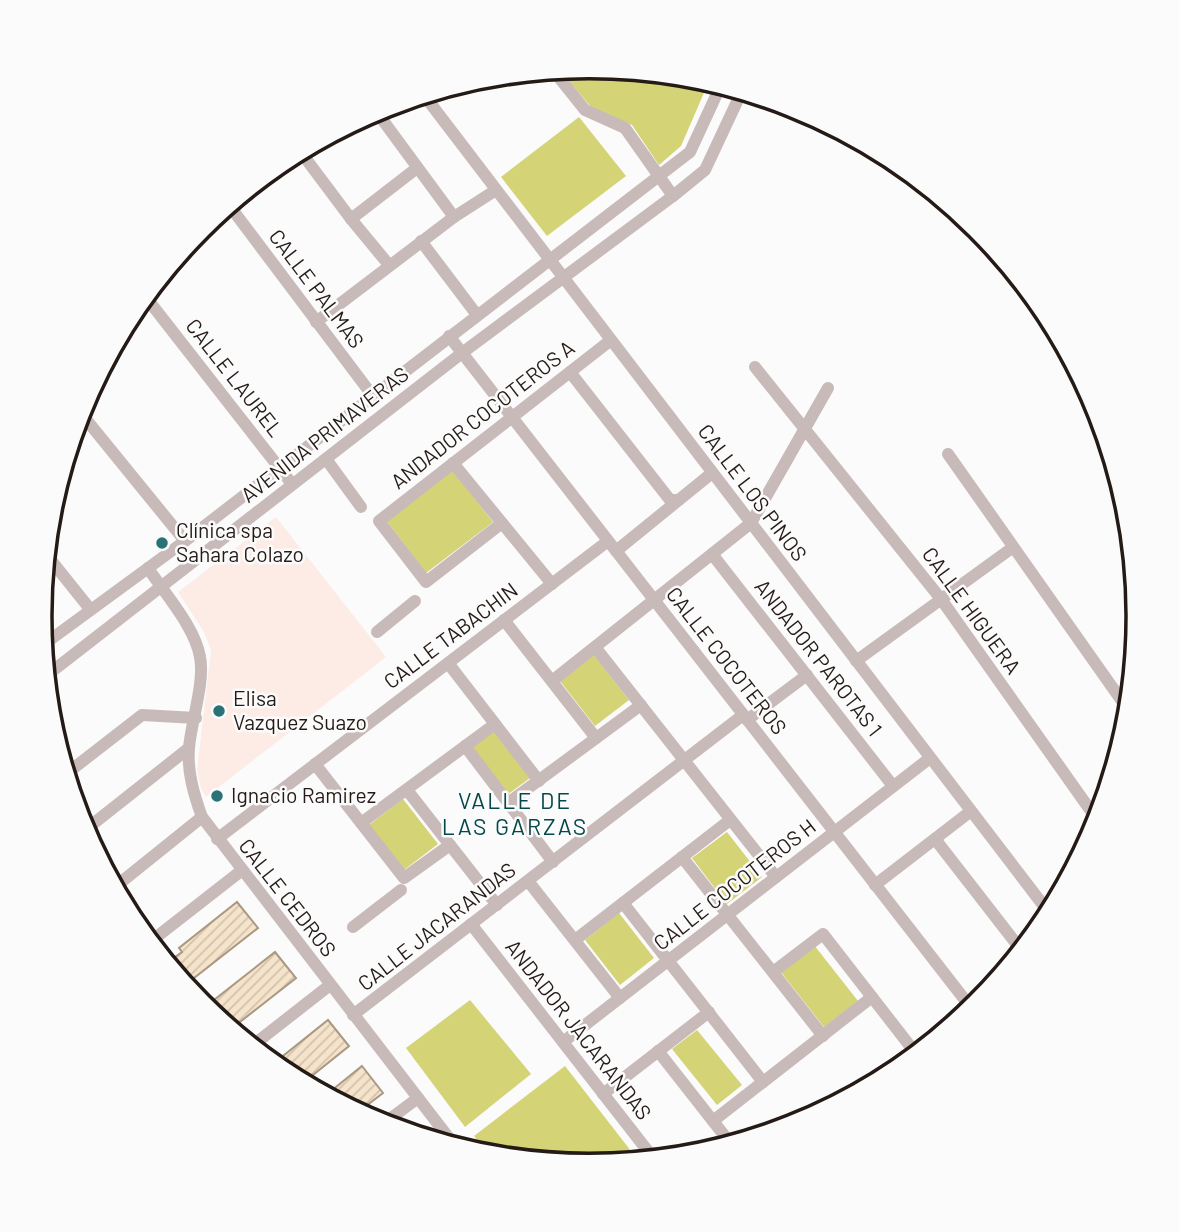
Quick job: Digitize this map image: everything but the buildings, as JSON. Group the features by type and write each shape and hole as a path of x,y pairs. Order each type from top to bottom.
{"street":[{"path":"560,80 585,110 625,128 673,197"},
{"name":"AVENIDA PRIMAVERAS","path":"53,637 185,541 690,152 717,94"},
{"name":"AVENIDA PRIMAVERAS","path":"56,669 462,354 673,197 705,170 737,100"},
{"name":"CALLE LOS PINOS","path":"430,103 1042,904"},
{"path":"383,121 454,217"},
{"path":"307,160 389,265"},
{"path":"351,219 417,168"},
{"path":"316,322 421,241 496,190"},
{"name":"CALLE PALMAS","path":"235,212 372,395"},
{"path":"421,241 477,315"},
{"name":"CALLE LAUREL","path":"152,305 292,484"},
{"name":"CALLE COCOTEROS","path":"449,336 965,1000"},
{"name":"ANDADOR COCOTEROS A","path":"502,523 426,582 379,521 611,340"},
{"name":"CALLE HIGUERA","path":"755,367 942,599 1090,810"},
{"path":"570,372 670,500 678,500"},
{"path":"552,681 751,523 828,388"},
{"path":"88,422 185,541"},
{"path":"948,454 1120,698"},
{"path":"326,459 361,507"},
{"path":"453,463 552,584"},
{"name":"CALLE TABACHIN","path":"217,839 552,584 612,546 712,473"},
{"path":"856,661 1012,548"},
{"name":"ANDADOR PAROTAS 1","path":"712,554 893,786"},
{"path":"55,566 90,609"},
{"name":"CALLE CEDROS","path":"148,568 193,635 201,658 196,718 189,748 192,789 202,817 445,1133"},
{"path":"377,632 415,601"},
{"path":"504,620 596,738"},
{"path":"596,647 776,877"},
{"path":"448,663 539,780"},
{"name":"CALLE JACARANDAS","path":"353,1015 684,761 807,675"},
{"path":"508,803 641,705"},
{"path":"75,767 142,715 196,718"},
{"path":"361,823 495,724"},
{"path":"465,746 553,862"},
{"path":"94,824 189,748"},
{"name":"CALLE COCOTEROS H","path":"563,1042 930,758"},
{"path":"315,764 361,823 402,884"},
{"path":"407,790 497,905"},
{"path":"876,885 971,811"},
{"path":"122,881 202,817"},
{"path":"575,940 730,820"},
{"path":"935,839 1016,943"},
{"path":"353,927 450,845"},
{"path":"682,857 823,1036"},
{"path":"158,936 241,871"},
{"path":"528,881 620,998"},
{"path":"623,903 763,1082"},
{"name":"ANDADOR JACARANDAS","path":"471,924 646,1150"},
{"path":"773,972 823,934 910,1046"},
{"path":"260,1040 330,985"},
{"path":"713,1121 872,997"},
{"path":"603,1094 709,1012"},
{"path":"658,1051 725,1136"},
{"path":"394,1116 418,1098"}],"shaded area":[{"path":"568,80 625,80 705,91 681,146 659,165 632,125 591,107"},
{"path":"579,117 626,176 547,236 501,177"},
{"path":"452,469 493,522 426,573 386,520"},
{"path":"276,517 386,657 206,797 197,770 211,650 204,632 178,592"},
{"path":"594,655 629,700 595,726 560,681"},
{"path":"493,730 530,778 507,795 470,747"},
{"path":"403,799 438,844 404,870 369,825"},
{"path":"727,832 762,877 727,904 692,858"},
{"path":"619,913 654,958 620,985 585,940"},
{"path":"814,945 858,1001 824,1027 780,971"},
{"path":"470,1000 531,1074 465,1127 406,1048"},
{"path":"697,1030 742,1085 717,1105 672,1049"},
{"path":"565,1066 631,1151 554,1152 485,1143 478,1141 474,1136"}],"place":[{"name":"Clínica spa Sahara Colazo","path":"162,543"},
{"name":"Elisa Vazquez Suazo","path":"219,711"},
{"name":"Ignacio Ramirez","path":"217,796"}],"district":[{"name":"VALLE DE LAS GARZAS","path":"515,814"}]}
